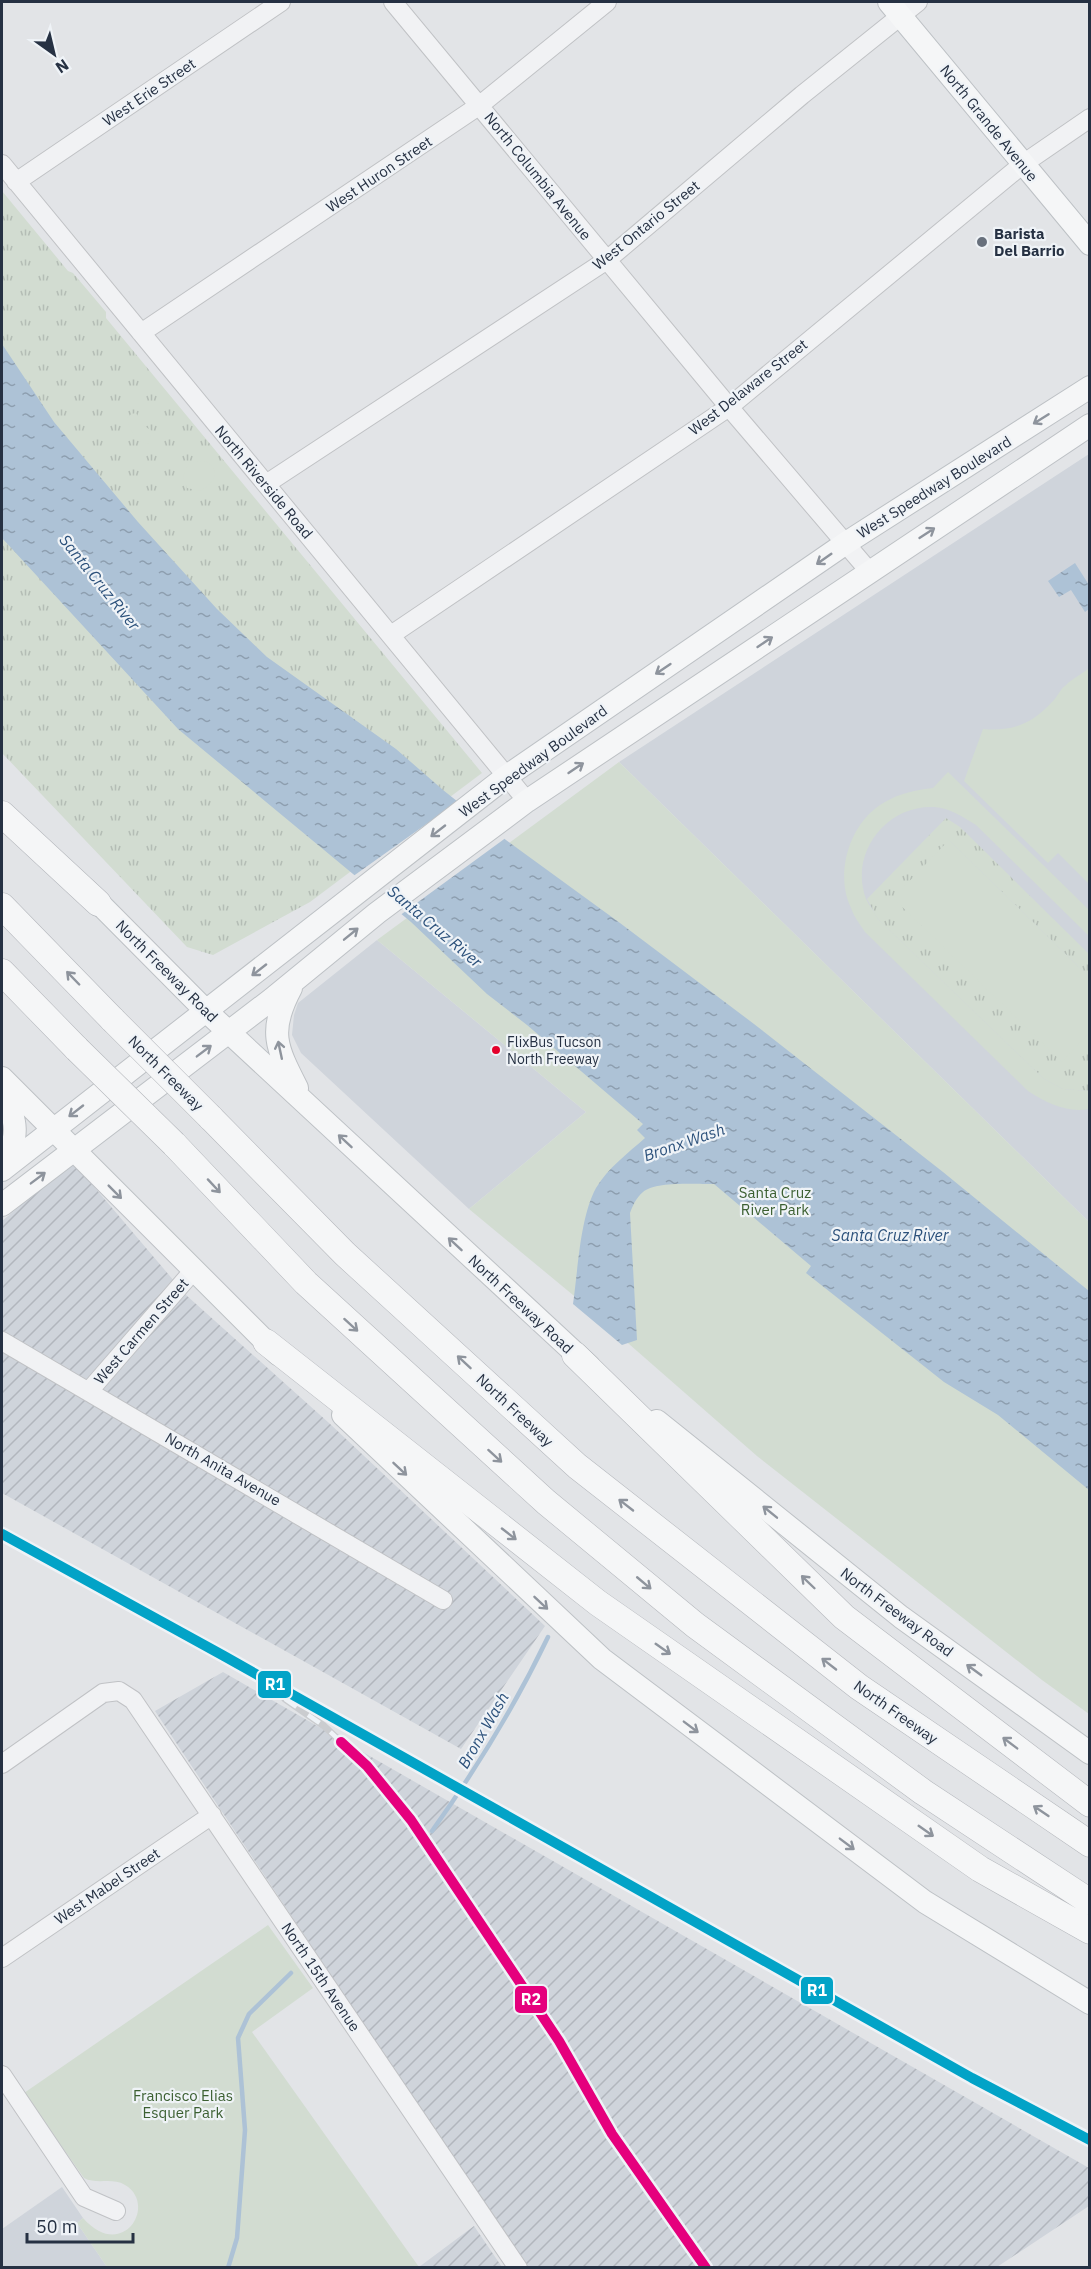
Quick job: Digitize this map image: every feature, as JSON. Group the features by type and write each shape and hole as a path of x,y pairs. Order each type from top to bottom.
{"highway":[{"path":"2,814 98,903"},
{"name":"North Freeway","path":"2,906 345,1254 577,1466 859,1687 1089,1844"},
{"path":"2,972 174,1144 306,1283 555,1509 695,1625 923,1792 1089,1902"},
{"path":"266,1342 598,1603 980,1869 1089,1931"},
{"path":"575,1355 844,1617 1089,1804"}],"main road":[{"name":"North Grande Avenue","path":"903,6 1023,164 1089,244"},
{"name":"West Speedway Boulevard","path":"2,1169 507,776 846,543 1089,387"},
{"name":"West Speedway Boulevard","path":"2,1205 229,1033 377,914 506,816 1089,425"},
{"name":"North Freeway Road","path":"2,799 98,903 206,1011 575,1355 901,1617 1089,1753"},
{"path":"295,981 280,1008 276,1028 281,1059 304,1103"},
{"path":"2,1078 266,1342 602,1659 925,1902 1089,2003"},
{"path":"2,1091 13,1112 16,1133 10,1154 2,1169"}],"street":[{"name":"West Erie Street","path":"16,182 280,2"},
{"name":"North Columbia Avenue","path":"393,2 729,407 869,571"},
{"name":"West Huron Street","path":"141,333 480,105 608,2"},
{"name":"West Ontario Street","path":"266,484 607,260 903,6"},
{"name":"West Delaware Street","path":"391,635 729,407 1023,164 1089,118"},
{"name":"North Riverside Road","path":"2,164 527,801"},
{"name":"West Carmen Street","path":"89,1391 193,1271"},
{"name":"North Anita Avenue","path":"2,1341 443,1600"},
{"name":"North 15th Avenue","path":"2,1764 95,1698 110,1691 119,1691 133,1700 518,2268"},
{"name":"West Mabel Street","path":"2,1958 212,1815"},
{"path":"2,2075 84,2197 116,2211"}],"shaded area":[{"path":"1089,454 1089,1222 619,762"},
{"path":"377,940 586,1112 469,1209 301,1053 292,1035 298,1003"},
{"path":"73,1162 186,1295 329,1423 545,1626 461,1749 2,1493 2,1221"},
{"path":"223,1672 1089,2168 1089,2206 997,2267 525,2267 155,1711"},
{"path":"62,2187 83,2218 77,2223 107,2267 2,2268 2,2229"},
{"path":"474,2226 502,2267 419,2267"}],"green space":[{"path":"2,191 68,271 73,273 106,312 106,318 482,773 310,902 213,955 187,947 2,753"},
{"path":"136,413 143,425 152,431 148,444 139,441 130,428 127,419 131,414"},
{"path":"205,461 215,472 210,484 201,491 187,488 183,476 189,463"},
{"path":"1089,668 1089,884 1058,853 1048,863 964,781 983,729 1012,728 1029,721 1044,710 1064,687"},
{"name":"Santa Cruz River Park","path":"619,762 1089,1222 1089,1714 1042,1680 757,1456 573,1295 469,1209 586,1112 377,940"},
{"path":"948,772 1089,910 1089,936 976,825 956,813 934,807 917,808 901,814 887,823 876,835 867,849 863,865 862,882 866,899 878,919 1044,1079 1063,1089 1089,1091 1089,1109 1072,1110 1057,1106 1028,1091 865,932 852,911 844,879 845,864 854,835 873,811 885,802 908,792 933,788"},
{"path":"946,818 960,827 1089,954 1089,977 950,841 1061,1061 1089,1033 1089,1091 1063,1089 1044,1079 878,919 867,899"},
{"path":"949,840 1089,977 1089,1033 1062,1062 893,898"},
{"name":"Francisco Elias Esquer Park","path":"268,1925 313,1988 252,2032 419,2267 107,2267 77,2223 83,2218 98,2230 111,2234 123,2232 131,2226 137,2216 138,2204 134,2194 120,2183 84,2178 24,2093"}],"water":[{"name":"Santa Cruz River","path":"2,344 54,422 138,522 217,609 267,657 396,749 506,840 754,1024 943,1172 1089,1291 1089,1490 998,1415 944,1382 806,1273 811,1266 714,1184 677,1184 649,1188 638,1197 634,1204 630,1213 637,1340 622,1345 573,1304 583,1228 591,1200 606,1174 645,1138 637,1130 643,1124 487,994 411,922 178,729 2,538"},
{"path":"1075,563 1089,585 1089,609 1085,612 1071,590 1059,597 1048,581"}],"pier":[{"path":"460,800 507,837 399,916 352,877"}],"waterway":[{"name":"Bronx Wash","path":"432,1831 494,1736 548,1637"},
{"name":"Bronx Wash","path":"228,2268 237,2238 245,2130 238,2038 249,2014 291,1973"}],"railway":[{"path":"2,1534 224,1656 972,2078 1090,2140"},
{"path":"285,1699 324,1726 367,1766 411,1820 559,2041 612,2134 706,2268"}],"transit line":[{"name":"R1","path":"2,1534 224,1656 972,2078 1090,2140"},
{"name":"R2","path":"341,1742 367,1766 411,1820 559,2041 612,2134 706,2268"}],"place":[{"name":"Barista Del Barrio","path":"982,242"},
{"name":"FlixBus Tucson North Freeway","path":"496,1050"}]}
